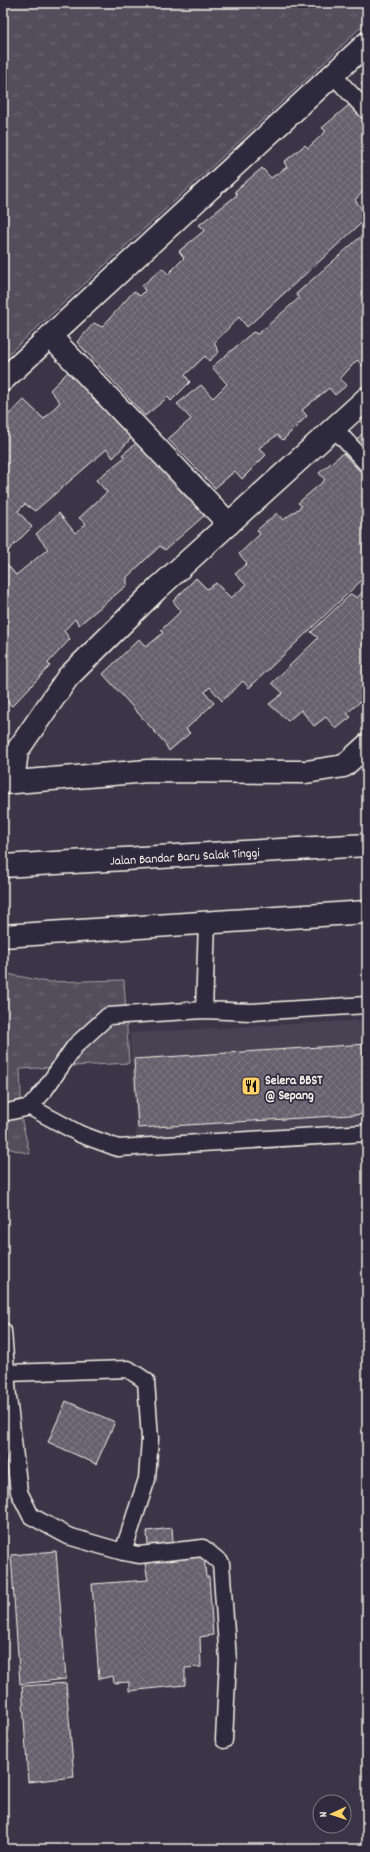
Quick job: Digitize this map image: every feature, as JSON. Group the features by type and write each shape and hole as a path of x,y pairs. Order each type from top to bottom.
{"street":[{"path":"3,380 367,43"},
{"path":"50,336 229,524"},
{"path":"367,398 156,590 68,677 17,751 8,783 148,771 306,772 344,766 367,745"},
{"name":"Jalan Bandar Baru Salak Tinggi","path":"3,866 367,845"},
{"path":"3,936 367,912"}],"lane":[{"path":"333,75 367,111"},
{"path":"334,428 367,464"},
{"path":"204,1010 207,922"},
{"path":"3,1113 30,1107 43,1092 76,1046 108,1016 204,1010 250,1012 367,1006"},
{"path":"30,1107 80,1134 118,1148 367,1133"},
{"path":"3,1331 19,1492 31,1516 68,1536 123,1552 139,1555 203,1548 221,1563 228,1660 224,1740"},
{"path":"6,1373 128,1369 146,1381 150,1439 147,1479 123,1552"}],"shaded area":[{"name":"Selera BBST @ Sepang","path":"367,1020 367,1127 137,1140 130,1033"}],"green space":[{"path":"3,3 367,3 367,21 323,64 3,359"},
{"path":"3,973 47,982 124,980 129,1063 20,1069 22,1122 30,1154 3,1147"}],"building":[{"path":"367,79 367,90 361,84"},
{"path":"350,104 367,122 367,187 355,200 367,215 367,218 247,327 239,317 214,343 219,352 209,361 205,356 185,375 190,382 171,401 168,397 145,416 77,342 94,323 102,327 134,291 140,296 145,291 142,286 162,268 168,274 184,258 179,251 205,230 199,225 237,195 235,191 262,168 271,178 287,167 284,162 305,145 308,148 326,131 322,128"},
{"path":"367,231 367,362 363,366 357,360 340,379 347,385 335,395 329,388 302,410 307,416 283,440 277,435 259,448 266,455 242,479 235,471 215,488 168,439 191,419 177,404 201,385 213,398 227,384 212,367 253,332 258,334 299,298 296,294"},
{"path":"71,369 135,434 113,458 107,449 35,511 25,504 18,511 32,527 3,556 3,434 9,428 3,420 24,400 44,419 60,402 50,390"},
{"path":"367,429 367,454 355,441"},
{"path":"141,439 206,514 165,550 160,546 127,577 127,585 79,625 75,619 64,631 70,639 48,663 50,666 12,706 3,699 3,564 5,562 16,575 48,549 36,534 59,513 75,533 86,524 79,518 107,492 96,480 125,457 122,455"},
{"path":"343,453 367,479 367,575 249,688 243,681 222,701 210,687 205,692 214,703 186,729 190,733 169,751 164,742 103,674 139,639 146,647 163,633 161,630 181,611 173,601 196,578 207,589 216,583 231,598 246,585 235,574 247,563 239,554 260,534 257,530 277,513 283,520 302,506 298,503 325,480 319,473"},
{"path":"367,587 367,696 347,713 351,717 336,729 326,717 314,726 301,710 288,721 269,704 283,693 272,683 318,638 311,632 351,594 357,598"},
{"name":"Selera BBST @ Sepang","path":"367,1044 367,1114 138,1128 134,1059"},
{"path":"66,1401 115,1422 96,1464 48,1442"},
{"path":"172,1528 174,1556 204,1556 206,1577 209,1577 213,1635 200,1637 201,1667 185,1668 185,1685 129,1691 129,1682 114,1683 113,1676 99,1679 92,1584 148,1580 145,1564 149,1562 147,1531"},
{"path":"56,1551 66,1679 20,1684 11,1555"},
{"path":"66,1683 74,1777 28,1782 22,1686"}],"place":[{"name":"Selera BBST @ Sepang","path":"251,1086"}]}
